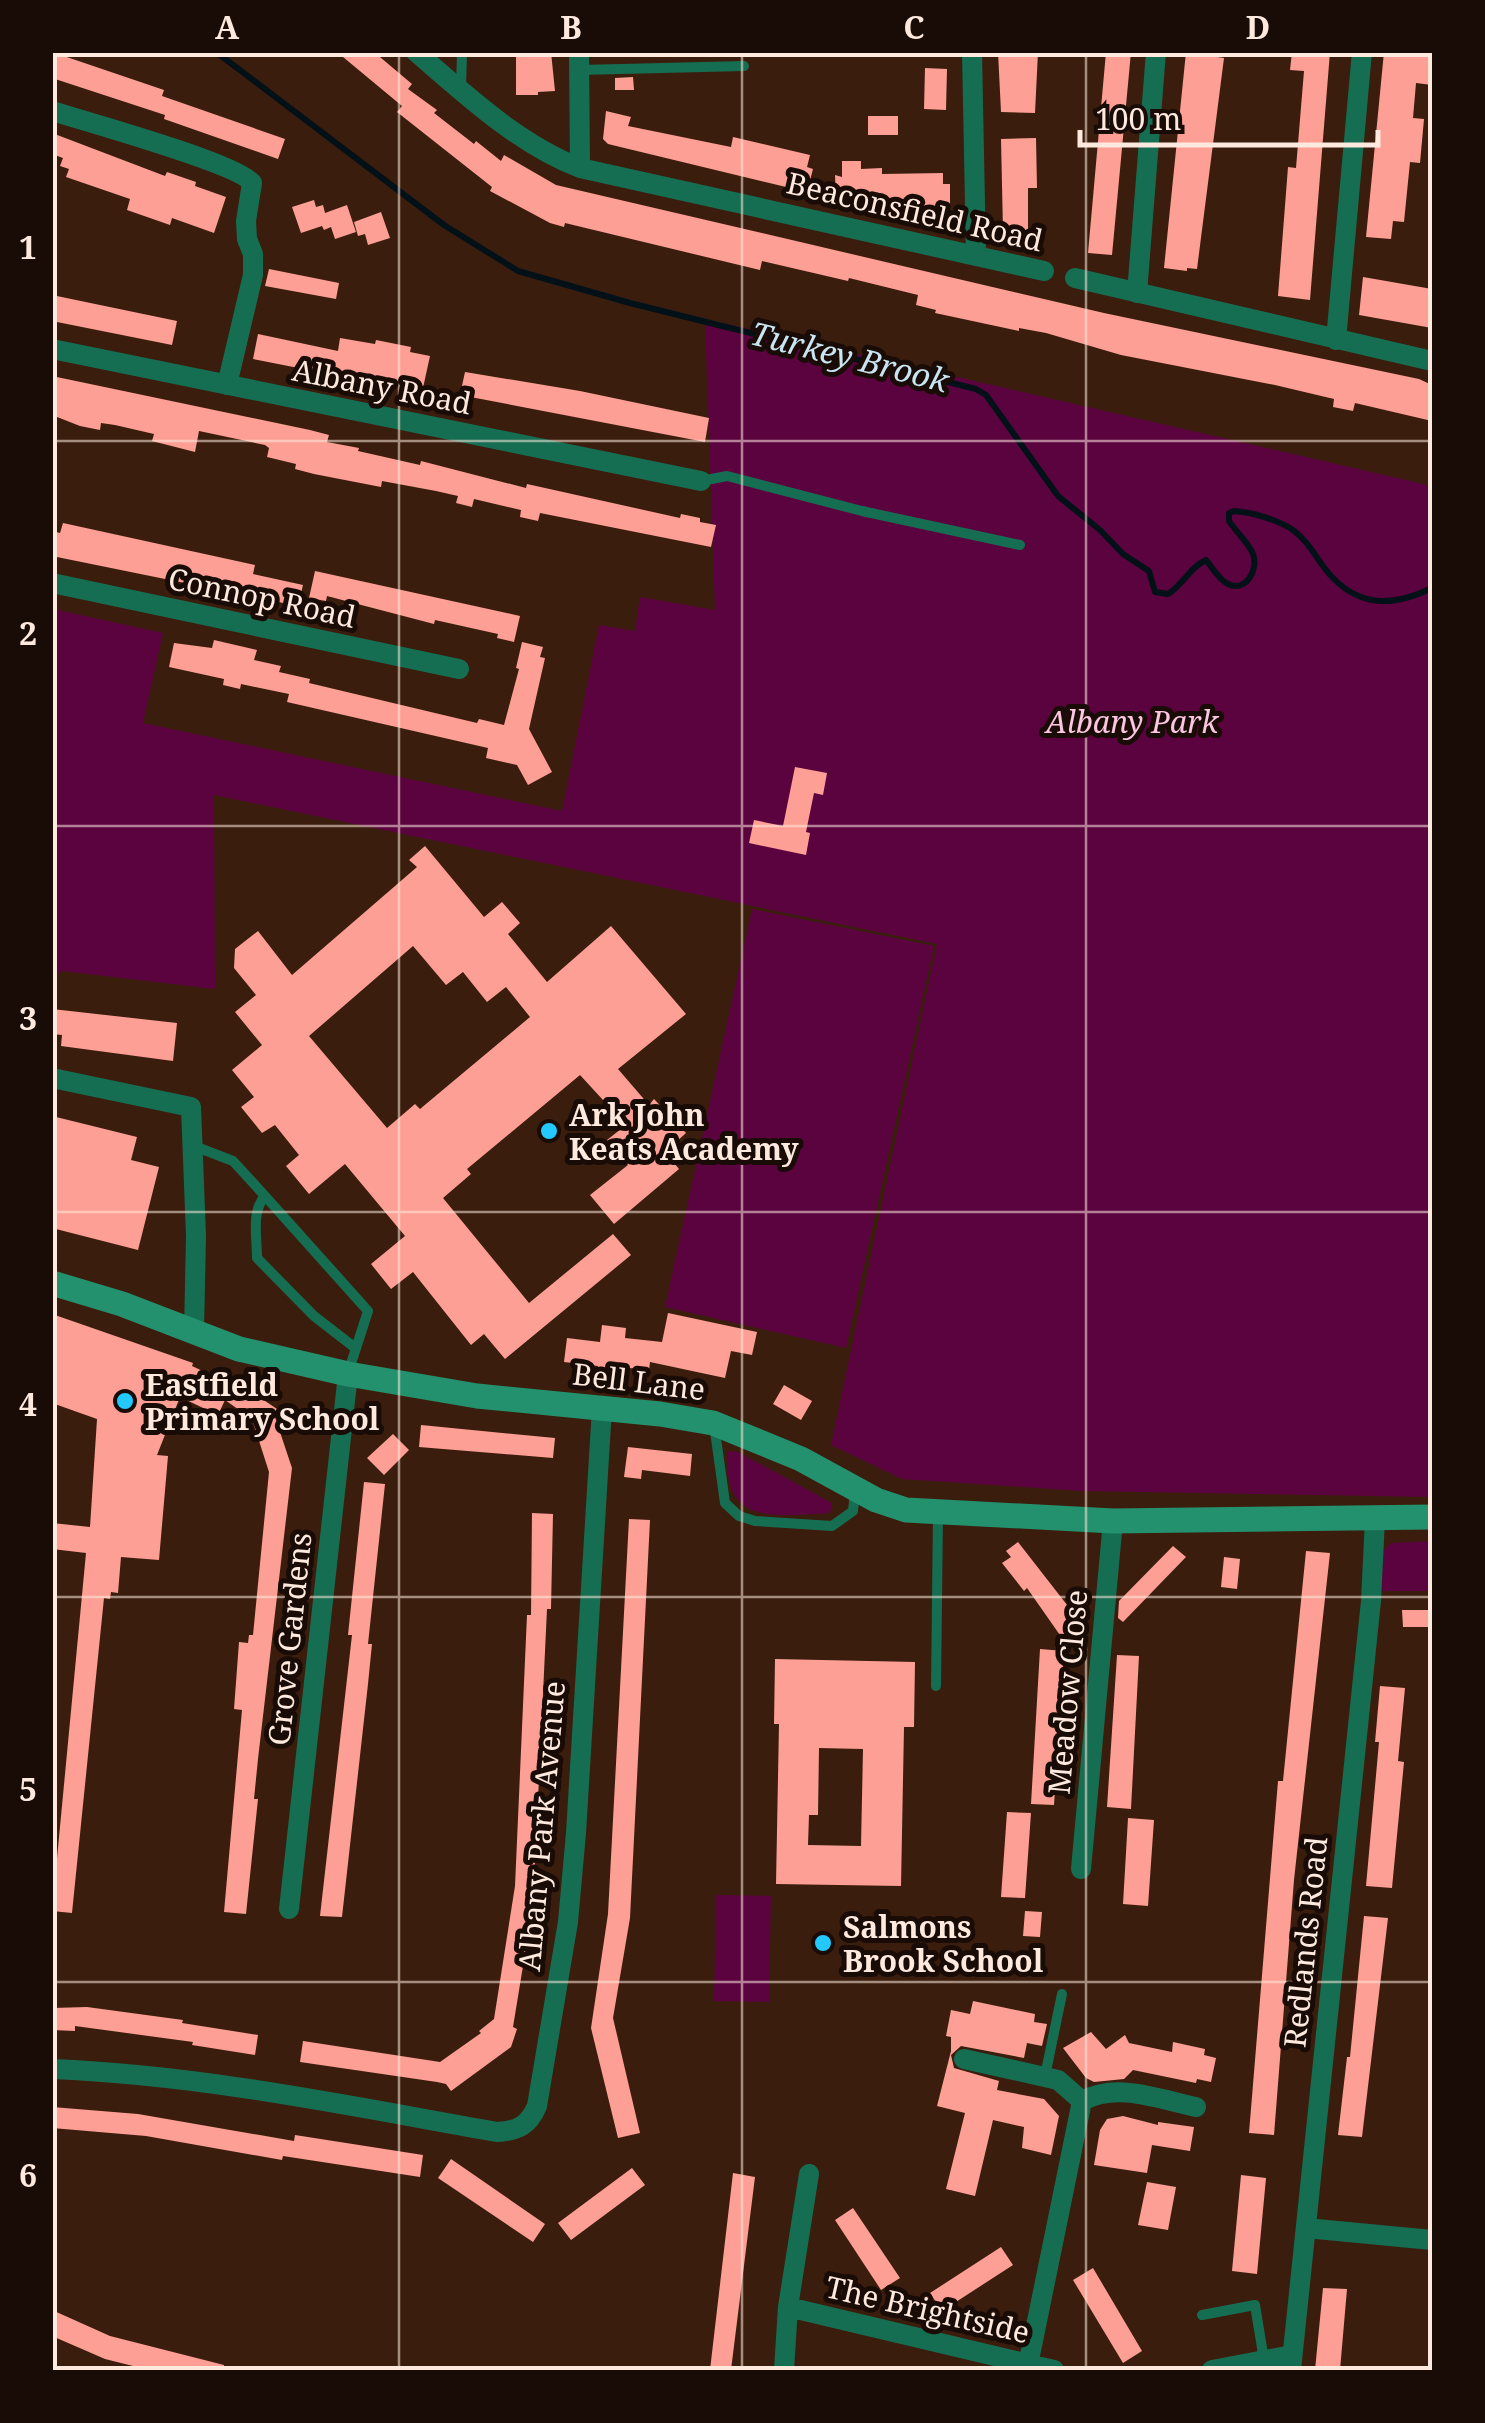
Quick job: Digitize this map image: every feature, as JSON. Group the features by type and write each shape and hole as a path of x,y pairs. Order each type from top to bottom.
{"street":[{"name":"Beaconsfield Road","path":"416,52 534,145 580,168 1044,271"},
{"path":"972,52 976,255"},
{"path":"1136,293 1156,52"},
{"path":"1336,340 1362,52"},
{"path":"579,61 580,168"},
{"path":"52,111 247,176 252,183 246,220 253,274 228,386"},
{"name":"Beaconsfield Road","path":"1076,278 1432,361"},
{"name":"Albany Road","path":"52,349 701,480"},
{"name":"Connop Road","path":"52,583 459,669"},
{"path":"52,1078 192,1107 194,1332"},
{"name":"Bell Lane","path":"52,1283 122,1304 239,1348 348,1374 476,1396 714,1423 906,1510 1113,1521 1432,1518"},
{"name":"Grove Gardens","path":"290,1909 348,1374"},
{"name":"Albany Park Avenue","path":"52,2069 95,2070 276,2094 497,2132 521,2128 532,2119 538,2106 568,1922 602,1408"},
{"name":"Redlands Road","path":"1291,2363 1370,1602 1375,1519"},
{"name":"Meadow Close","path":"1081,1869 1113,1521"},
{"path":"964,2059 1058,2080 1082,2101"},
{"path":"1082,2101 1097,2093 1118,2091 1196,2107"},
{"path":"1027,2367 1082,2101"},
{"path":"784,2370 788,2307 809,2174"},
{"path":"1306,2228 1432,2240"},
{"name":"The Brightside","path":"788,2307 1027,2367 1054,2370"},
{"path":"1212,2370 1264,2360 1291,2363"}],"lane":[{"path":"461,89 462,52"},
{"path":"579,61 744,66"},
{"name":"Beaconsfield Road","path":"1044,271 1076,278"},
{"path":"701,480 728,476 862,511 1020,545"},
{"path":"193,1146 233,1162 368,1311 348,1374"},
{"path":"265,1196 259,1203 256,1221 257,1258 314,1316 354,1347"},
{"path":"714,1423 726,1503 739,1516 755,1521 832,1526 853,1511 856,1490"},
{"path":"936,1686 938,1513"},
{"path":"1045,2076 1062,1994"},
{"path":"1202,2315 1255,2305 1264,2360"}],"green space":[{"name":"Albany Park","path":"705,319 1432,486 1432,1497 1082,1491 902,1479 831,1445 937,944 214,795 215,989 62,971 53,977 53,609 163,633 143,723 562,811 599,625 635,631 640,597 715,610"},
{"path":"752,909 934,946 846,1348 665,1307"},
{"path":"728,1451 738,1452 832,1503 830,1513 772,1514 743,1504 733,1493"},
{"path":"1432,1541 1432,1591 1378,1591 1382,1552 1391,1543"},
{"path":"716,1895 771,1896 769,2002 714,2001"}],"building":[{"path":"52,52 164,90 162,96 285,139 278,159 164,119 165,115 52,78"},
{"path":"337,52 374,52 412,84 408,89 437,110 434,113 474,144 476,141 501,161 504,155 556,185 1104,313 1419,379 1432,385 1432,421 1355,403 1353,411 1333,407 1334,399 1275,385 1121,355 1046,333 935,313 936,310 916,305 918,295 849,278 848,281 762,261 760,270 565,223 564,227 550,223 490,191 492,187 397,112 402,106"},
{"path":"516,52 551,52 555,91 516,95"},
{"path":"998,52 1038,52 1035,113 1001,112"},
{"path":"1106,52 1131,52 1112,255 1088,253"},
{"path":"1186,52 1211,52 1211,56 1224,58 1197,269 1187,271 1164,268"},
{"path":"1292,52 1330,52 1310,300 1278,296 1288,167 1296,168 1304,71 1290,70"},
{"path":"1384,52 1432,52 1432,85 1416,83 1413,118 1424,119 1420,163 1410,162 1404,222 1393,221 1391,239 1366,237"},
{"path":"925,68 947,69 946,110 924,109"},
{"path":"633,77 634,90 615,90 615,78"},
{"path":"606,111 631,117 628,126 731,147 733,137 810,155 807,167 813,169 807,192 608,144 603,139"},
{"path":"868,116 898,116 898,135 868,135"},
{"path":"52,133 165,176 167,172 196,182 195,186 226,197 214,233 172,218 170,225 127,210 130,199 66,177 69,169 60,166 63,158 52,154"},
{"path":"1036,138 1037,188 1028,188 1028,240 1010,237 1003,231 1001,139"},
{"path":"842,161 861,161 861,169 882,168 882,174 943,173 943,184 950,184 950,206 872,207 872,198 836,198 835,175 842,177"},
{"path":"314,200 316,207 323,205 325,213 347,205 356,232 335,239 331,227 324,230 322,226 301,233 292,207"},
{"path":"381,212 390,238 368,245 365,234 358,236 354,222"},
{"path":"269,269 339,283 336,299 265,286"},
{"path":"1363,277 1432,289 1432,328 1359,315"},
{"path":"52,295 177,321 172,345 52,321"},
{"path":"258,334 338,351 340,338 411,347 410,352 430,356 423,388 345,371 344,377 253,359"},
{"path":"465,372 709,418 705,442 460,395"},
{"path":"52,376 310,430 329,435 327,442 420,465 421,461 526,488 527,484 680,518 681,514 700,518 700,522 716,525 711,547 540,513 538,521 520,517 521,510 474,499 472,507 456,503 458,496 436,491 382,481 381,487 314,474 295,469 296,464 267,457 269,448 265,445 199,431 195,452 152,441 154,434 115,425 101,423 100,430 80,426 52,415"},
{"path":"63,523 255,565 253,574 303,585 298,606 52,556 52,531 60,533"},
{"path":"315,571 520,616 514,642 497,638 498,634 435,620 434,624 327,596 326,601 309,598"},
{"path":"214,640 257,650 254,660 281,666 279,672 310,679 309,683 477,723 479,719 504,725 522,642 543,647 540,657 545,658 529,729 552,772 528,785 517,765 486,758 488,748 287,702 289,694 241,684 240,689 223,685 224,679 169,667 174,643 212,648"},
{"path":"795,767 827,773 823,795 814,793 806,855 749,843 754,820 783,826"},
{"path":"425,846 484,917 502,902 520,923 508,934 547,982 611,926 686,1014 618,1069 649,1105 654,1099 686,1133 665,1152 679,1169 614,1224 590,1195 628,1165 607,1140 626,1125 580,1075 467,1169 471,1174 443,1198 529,1303 613,1234 631,1255 505,1359 484,1334 471,1345 413,1272 391,1289 371,1264 405,1236 345,1164 309,1194 286,1166 299,1155 275,1125 262,1133 241,1107 254,1097 232,1070 262,1045 235,1012 256,995 234,968 235,949 258,931 292,975 417,867 409,860","holes":["413,946 446,985 463,972 487,1002 506,987 530,1017 420,1109 415,1104 387,1128 309,1036"]},
{"path":"52,1009 177,1023 173,1061 61,1046 62,1035 52,1034"},
{"path":"52,1116 137,1137 131,1160 159,1167 138,1250 52,1228"},
{"path":"668,1313 757,1332 752,1355 731,1351 725,1378 650,1362 649,1370 619,1367 618,1374 597,1372 598,1366 564,1362 567,1338 600,1342 602,1325 626,1328 625,1338 662,1342"},
{"path":"52,1314 193,1363 192,1366 241,1389 243,1386 277,1409 274,1414 292,1468 258,1759 254,1799 258,1799 246,1914 224,1912 242,1710 234,1709 239,1642 248,1643 249,1635 253,1635 269,1472 252,1419 225,1400 218,1415 180,1397 157,1455 168,1456 159,1560 121,1557 118,1593 111,1592 110,1599 104,1598 72,1913 52,1911 86,1553 52,1549 52,1523 90,1527 97,1419 52,1403"},
{"path":"784,1385 812,1401 801,1420 773,1404"},
{"path":"421,1425 555,1438 553,1458 419,1447"},
{"path":"393,1434 409,1450 384,1475 367,1458"},
{"path":"628,1447 692,1454 690,1476 642,1470 641,1479 624,1477"},
{"path":"364,1482 385,1484 368,1644 372,1644 368,1684 342,1917 320,1916 352,1635 348,1635"},
{"path":"532,1513 553,1514 551,1609 547,1609 533,1905 513,2027 517,2029 511,2047 451,2091 446,2084 437,2082 300,2062 303,2041 440,2062 494,2019 515,1886 527,1615 531,1615"},
{"path":"629,1519 650,1520 630,1918 613,2018 640,2133 618,2138 591,2028 608,1914"},
{"path":"1018,1542 1078,1619 1078,1625 1062,1638 1027,1588 1024,1591 1002,1563 1011,1557 1006,1551"},
{"path":"1173,1546 1186,1557 1123,1622 1118,1618 1119,1601"},
{"path":"1306,1551 1330,1553 1294,1880 1274,2135 1249,2133 1278,1781 1283,1781"},
{"path":"1224,1557 1240,1559 1237,1589 1221,1587"},
{"path":"1402,1610 1432,1610 1432,1627 1403,1627"},
{"path":"1040,1649 1064,1651 1054,1805 1031,1804"},
{"path":"1117,1655 1139,1656 1131,1809 1107,1807"},
{"path":"775,1659 915,1662 914,1727 904,1727 901,1886 776,1884 779,1724 774,1724","holes":["819,1748 863,1749 861,1846 808,1845 809,1815 818,1815"]},
{"path":"1380,1686 1405,1688 1398,1761 1404,1762 1392,1888 1366,1886"},
{"path":"1007,1812 1031,1813 1025,1898 1001,1897"},
{"path":"1128,1818 1154,1820 1148,1906 1123,1904"},
{"path":"1025,1911 1042,1912 1040,1937 1023,1936"},
{"path":"1364,1916 1388,1918 1362,2137 1338,2135"},
{"path":"973,2001 1035,2014 1034,2022 1047,2024 1042,2046 1027,2043 1024,2058 961,2046 951,2055 954,2068 999,2081 997,2090 1044,2099 1059,2116 1051,2155 1022,2148 1024,2127 993,2120 975,2196 946,2189 965,2113 937,2106 951,2051 951,2037 946,2036 951,2010 970,2014"},
{"path":"87,2007 258,2035 255,2055 75,2026 75,2031 52,2030 52,2008"},
{"path":"1091,2032 1106,2049 1125,2035 1129,2043 1172,2052 1173,2042 1205,2049 1204,2055 1216,2058 1211,2082 1197,2079 1196,2083 1133,2070 1124,2079 1094,2082 1086,2078 1063,2048"},
{"path":"52,2107 138,2114 294,2141 295,2135 423,2155 420,2177 283,2156 282,2160 146,2136 52,2128"},
{"path":"1123,2116 1158,2125 1194,2127 1190,2151 1152,2145 1147,2173 1094,2165 1100,2130 1107,2119"},
{"path":"451,2159 545,2224 533,2242 438,2178"},
{"path":"632,2168 645,2185 571,2240 558,2223"},
{"path":"733,2173 755,2177 731,2370 710,2370"},
{"path":"1241,2175 1266,2178 1257,2274 1232,2271"},
{"path":"1147,2182 1176,2187 1168,2230 1138,2225"},
{"path":"853,2208 900,2278 881,2290 835,2220"},
{"path":"1001,2247 1013,2265 942,2311 930,2293"},
{"path":"1093,2268 1142,2351 1123,2363 1073,2280"},
{"path":"1323,2288 1347,2289 1340,2370 1315,2370"},
{"path":"52,2310 110,2336 224,2365 224,2370 149,2370 105,2359 52,2336"}],"waterway":[{"name":"Turkey Brook","path":"216,52 444,225 518,271 630,303 976,389 986,395 1058,496 1123,554 1149,571 1155,592 1168,594 1206,560 1228,584 1240,585 1250,578 1253,554 1229,521 1229,513 1234,511 1265,517 1293,530 1333,578 1356,595 1393,600 1432,588"}],"place":[{"name":"Ark John Keats Academy","path":"549,1131"},
{"name":"Eastfield Primary School","path":"125,1401"},
{"name":"Salmons Brook School","path":"823,1943"}]}
